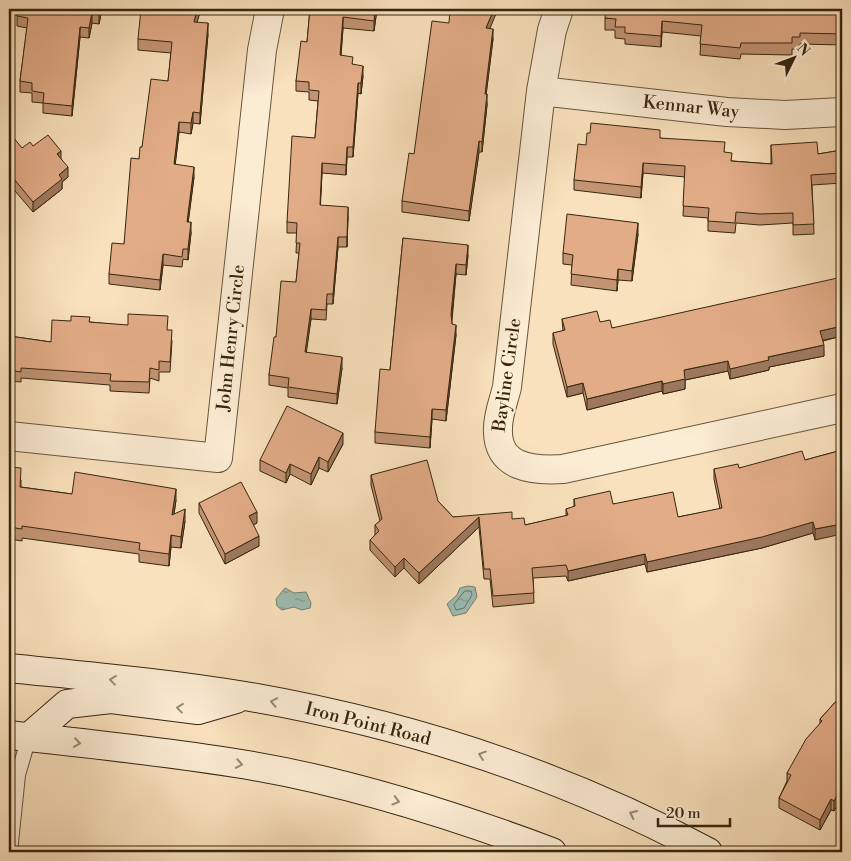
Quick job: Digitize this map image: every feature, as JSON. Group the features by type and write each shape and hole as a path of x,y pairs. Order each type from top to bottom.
{"street":[{"name":"John Henry Circle","path":"9,436 218,458 261,60 270,9"},
{"name":"Bayline Circle","path":"559,9 550,38 541,91 507,387 498,428 499,441 511,460 524,468 537,470 572,467 842,408"},
{"name":"Kennar Way","path":"541,91 727,112 785,115 842,112"},
{"name":"Iron Point Road","path":"9,668 244,696 391,727 518,767 593,796 660,826 708,852"},
{"path":"19,736 67,704 111,699 198,710 244,696"},
{"path":"19,736 236,763 318,780 482,826 552,852"}],"lane":[{"path":"10,852 18,775 19,736"}],"water":[{"path":"475,587 477,597 466,613 453,616 447,604 457,595 460,588"},
{"path":"285,588 294,593 306,592 311,603 310,608 302,610 294,607 282,610 277,606 276,599"}],"building":[{"path":"18,9 100,9 99,14 92,12 89,28 80,27 72,106 43,103 44,93 32,91 32,83 20,81 28,18 17,16"},
{"path":"141,9 197,9 194,22 208,23 200,113 193,112 191,123 179,122 174,164 194,167 187,222 191,222 188,249 183,249 182,257 163,254 160,280 109,274 112,243 124,244 131,158 139,159 151,79 168,81 172,42 138,39"},
{"path":"310,9 375,9 374,21 343,17 340,55 353,57 352,64 363,66 361,83 358,83 353,147 347,147 346,165 322,163 320,205 348,207 347,237 338,237 333,294 327,294 326,310 311,309 305,352 342,357 337,394 288,387 289,378 269,375 274,337 276,337 281,281 296,282 300,243 296,243 297,223 287,222 292,136 315,138 319,91 309,90 309,82 296,81 301,41 307,42"},
{"path":"450,9 494,9 486,28 493,29 485,94 487,94 482,142 479,141 469,211 402,201 409,153 414,154 432,21 449,23"},
{"path":"606,9 842,9 842,34 800,33 800,37 792,37 792,43 741,43 740,48 700,44 702,25 662,21 661,36 625,33 625,27 615,27 616,19 605,18"},
{"path":"591,123 660,130 660,138 725,142 724,152 732,153 731,161 772,164 771,145 817,142 818,154 842,150 842,173 811,175 814,224 793,225 793,213 760,214 736,212 735,223 708,221 709,208 683,206 685,166 643,163 641,187 574,180 578,144 586,145 587,133 590,133"},
{"path":"48,135 61,151 57,154 68,167 59,175 62,179 33,202 9,173 9,140 13,137 22,148 30,142 33,146"},
{"path":"567,214 638,223 632,271 618,269 617,280 571,274 573,255 563,253"},
{"path":"403,238 468,245 466,265 456,264 451,314 452,324 456,325 446,410 432,409 430,437 375,432 380,369 390,370"},
{"path":"842,277 842,326 820,331 824,345 768,357 769,360 730,369 728,361 684,370 685,379 663,384 662,381 587,399 583,383 567,387 553,333 565,330 562,319 597,311 600,322 610,320 612,328"},
{"path":"9,301 11,302 9,322"},
{"path":"128,314 168,316 167,330 172,330 170,362 159,361 159,370 150,368 149,382 110,381 111,374 21,368 21,372 9,370 9,336 51,342 52,320 71,321 71,316 90,317 89,322 128,325"},
{"path":"287,406 343,433 328,462 319,457 311,474 290,464 286,473 260,460"},
{"path":"842,450 842,524 815,529 813,522 762,537 647,562 645,554 568,571 566,565 532,568 534,593 493,596 490,569 484,569 479,517 419,573 404,558 395,567 370,540 379,531 375,525 382,519 371,475 427,460 438,501 453,517 512,512 512,519 524,518 525,525 568,515 566,509 575,506 574,499 610,491 613,504 673,492 678,517 722,508 714,469 738,464 739,468 802,451 805,460"},
{"path":"9,467 21,468 20,487 72,494 75,472 176,489 172,515 185,509 181,537 171,535 169,554 139,550 140,543 22,526 22,529 9,527"},
{"path":"241,482 257,512 249,516 259,536 225,554 199,503"},
{"path":"842,697 842,769 836,777 842,780 842,786 834,801 831,799 820,820 779,798 791,775 787,773 806,739 822,721 820,719"}]}
